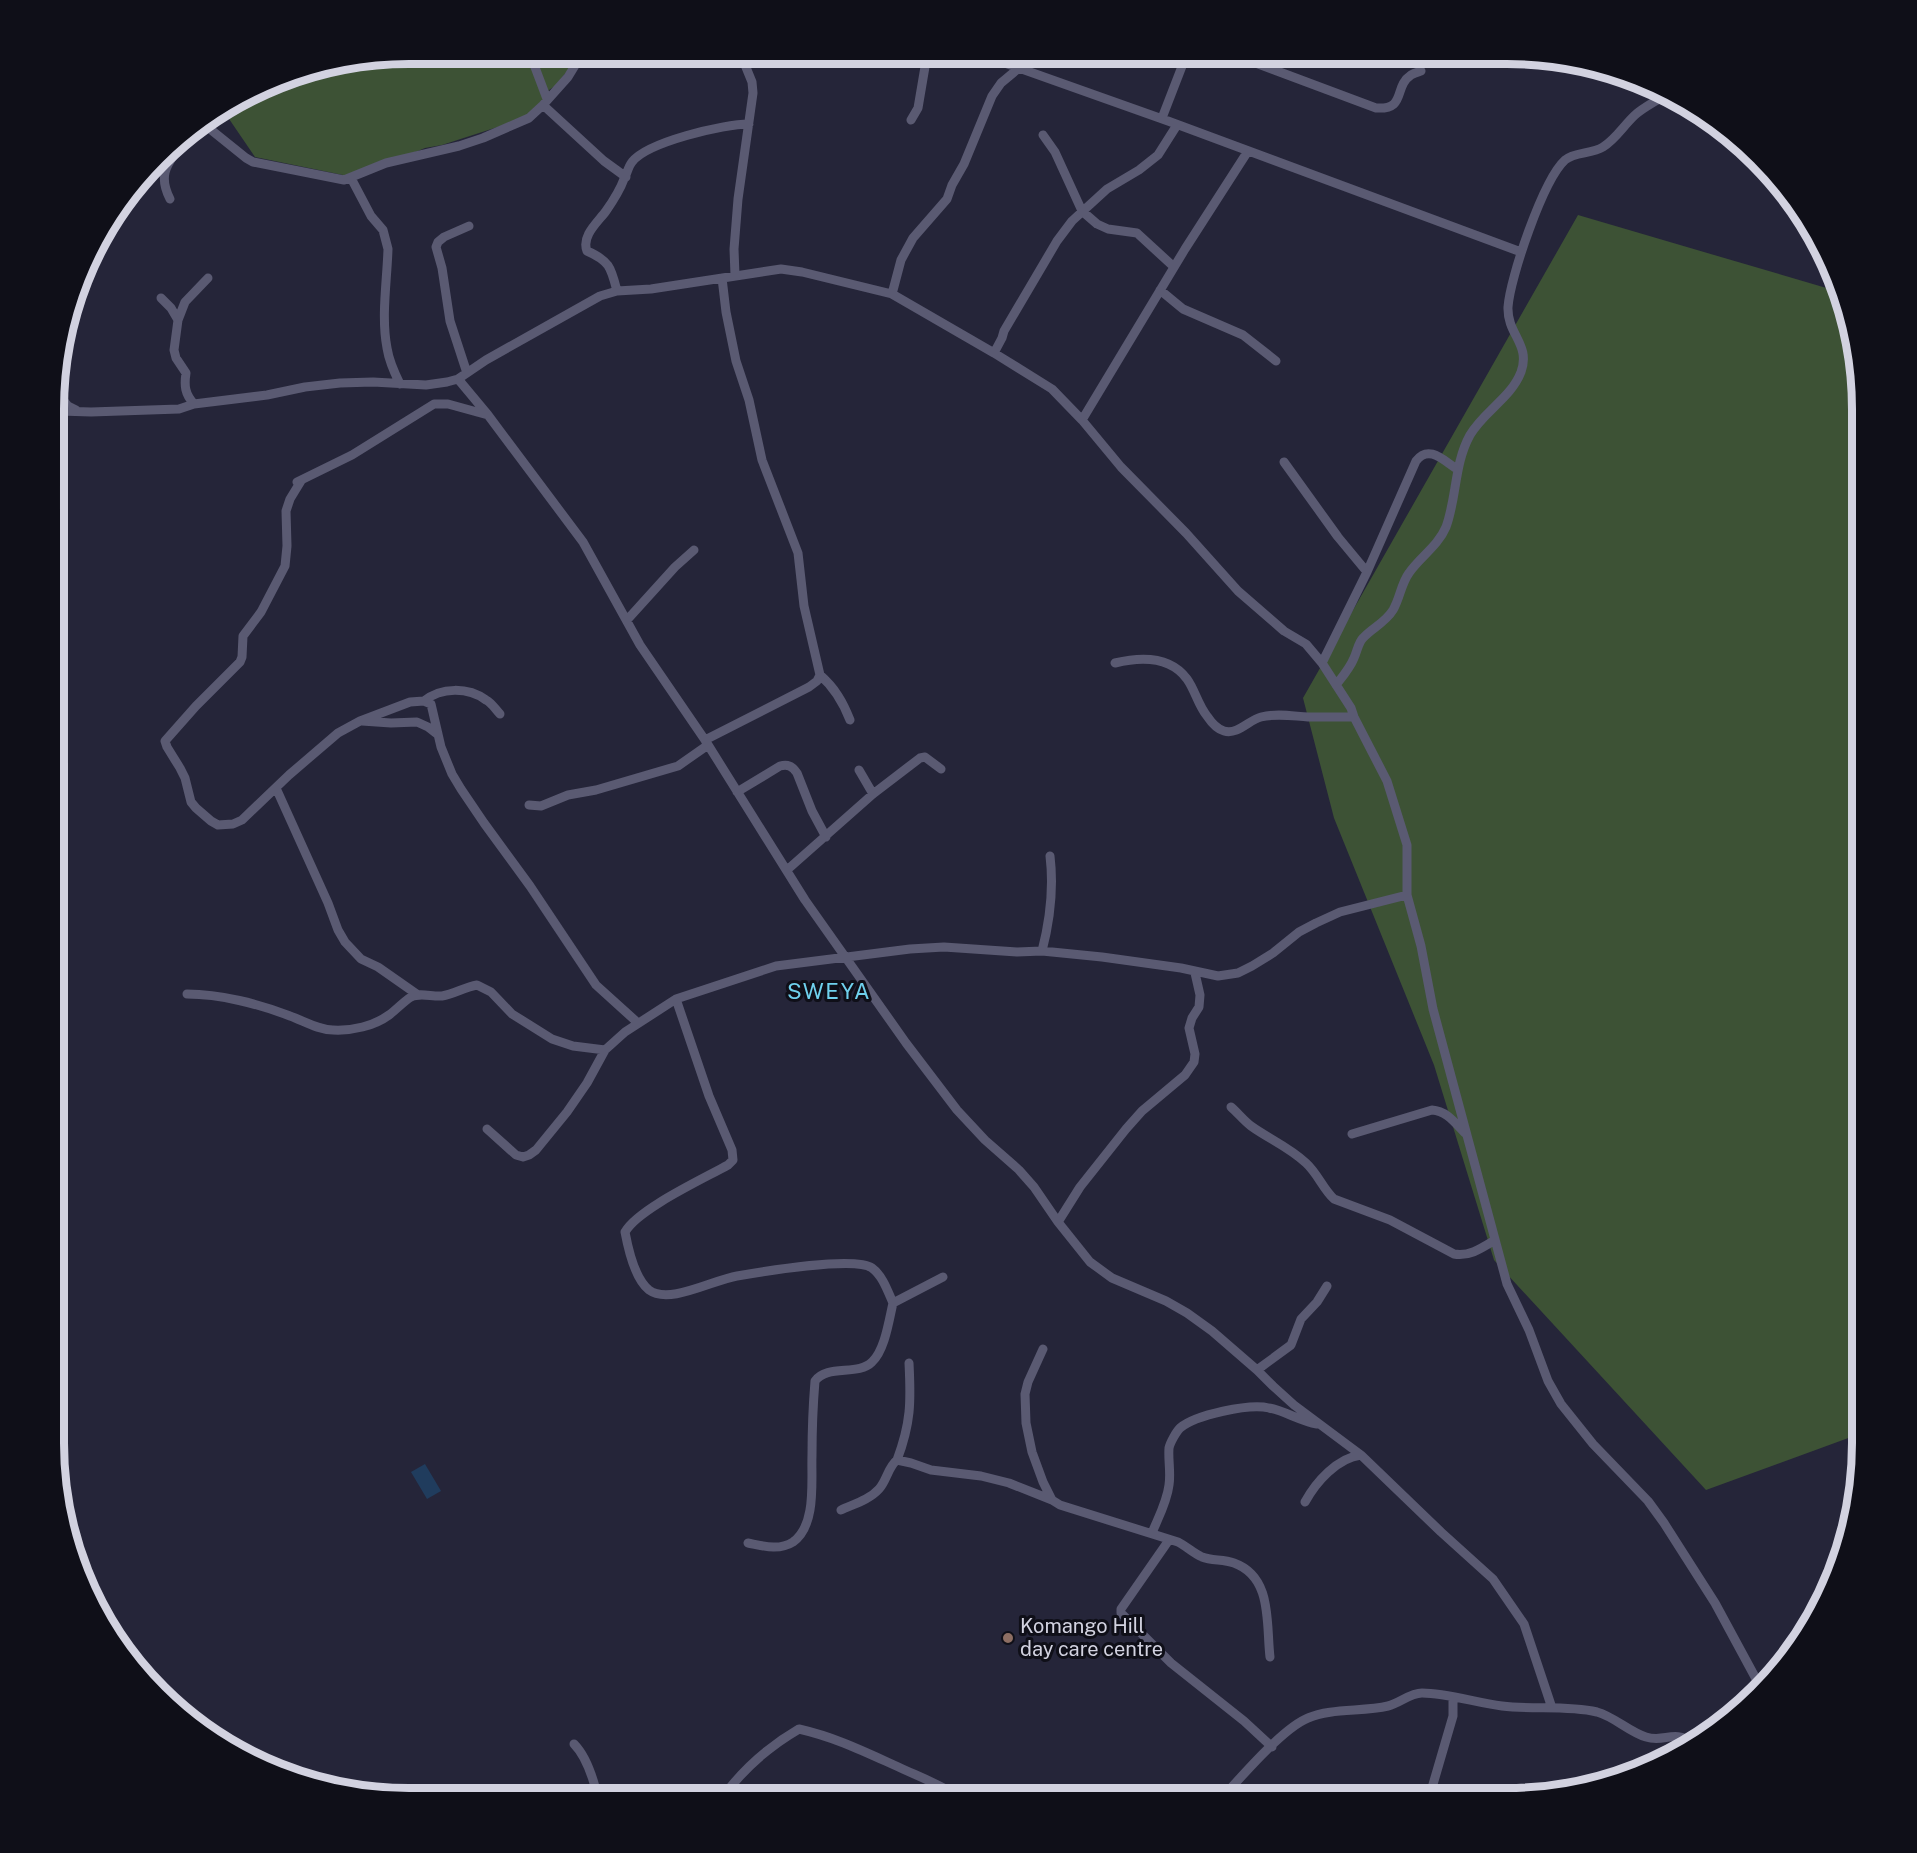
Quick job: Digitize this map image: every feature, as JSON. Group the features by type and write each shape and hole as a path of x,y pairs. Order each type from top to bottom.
{"street":[{"path":"533,64 545,102 604,161 626,177"},
{"path":"210,129 253,162 338,180 351,178 386,163 483,138 529,118 568,76 576,64"},
{"path":"735,275 734,249 738,199 753,93 752,82 745,64"},
{"path":"911,120 918,108 925,64"},
{"path":"1008,64 1162,118 1521,252"},
{"path":"1162,118 1183,64"},
{"path":"1258,64 1376,108 1385,109 1396,102 1410,75 1421,71"},
{"path":"892,294 901,260 913,238 947,199 992,96 1001,83 1019,68"},
{"path":"1336,685 1348,669 1361,640 1388,618 1410,570 1439,539 1446,527 1457,469 1470,435 1481,419 1508,394 1522,370 1525,358 1523,348 1515,336 1508,309 1521,252 1550,182 1567,158 1597,150 1606,145 1635,116 1659,99"},
{"path":"617,291 608,265 601,257 587,251 585,244 589,233 612,202 631,164 646,151 713,128 749,124"},
{"path":"994,353 1004,331 1057,241 1082,211 1107,189 1139,170 1158,155 1178,124"},
{"path":"1043,135 1054,152 1082,211 1097,224 1108,229 1137,233 1174,267"},
{"path":"1082,420 1174,267 1248,151"},
{"path":"169,161 165,168 164,182 170,199"},
{"path":"351,178 371,216 383,230 386,238 388,249 387,348 400,384"},
{"path":"469,226 444,237 436,247 462,376 488,415 583,542 640,645 706,742 805,900 906,1043 957,1110 1034,1187 1090,1263 1112,1278 1166,1300 1212,1331 1273,1386 1361,1455 1493,1579 1524,1624 1552,1708"},
{"path":"64,411 179,408 340,383 426,385 462,376 577,307 600,296 617,291 651,289 781,269 892,294 1052,389 1082,420 1121,467 1186,533 1238,591 1284,631 1306,644 1322,663 1351,708 1388,781 1407,845 1407,895 1421,946 1433,1009 1507,1284 1529,1330 1548,1381 1561,1404 1593,1444 1648,1501 1664,1523 1715,1603 1758,1682"},
{"path":"194,404 187,396 184,382 186,373 176,358 174,350 178,320 185,302 208,278"},
{"path":"722,278 736,362 749,400 762,460 798,553 804,606 820,675 831,685 850,720"},
{"path":"1160,290 1184,309 1242,335 1276,361"},
{"path":"161,298 178,320"},
{"path":"426,385 434,404"},
{"path":"64,401 68,406 81,412"},
{"path":"488,415 448,404 434,404 352,455 297,483 285,511 287,546 285,566 261,612 243,636 240,662 165,741 185,778 191,802 218,825 233,824 242,820 338,733 360,721 410,702 424,701 431,704 437,734 452,774 461,789 530,886 596,985 638,1023"},
{"path":"1322,663 1367,572 1416,461 1421,454 1432,453 1457,469"},
{"path":"1284,462 1338,537 1367,572"},
{"path":"627,620 675,567 694,550"},
{"path":"1115,663 1130,659 1147,659 1170,665 1189,681 1209,720 1219,729 1227,732 1236,731 1255,718 1264,716 1290,714 1306,717 1354,717"},
{"path":"529,805 541,806 568,795 594,791 671,768 690,758 706,742 809,687 817,681 820,675"},
{"path":"424,701 433,693 446,690 461,692 477,695 489,701 500,714"},
{"path":"360,721 417,722 437,734"},
{"path":"787,870 873,794 920,758 926,757 941,769"},
{"path":"737,792 780,766 793,767 826,837"},
{"path":"859,770 873,794"},
{"path":"276,788 345,942 361,959 378,967 418,995"},
{"path":"1042,951 1050,918 1053,878 1050,856"},
{"path":"487,1129 516,1155 523,1157 529,1155 567,1112 587,1083 605,1050 638,1023 675,999 776,966 910,949 944,947 1017,952 1042,951 1102,957 1181,968 1195,973 1218,976 1238,973 1273,953 1299,932 1316,922 1340,912 1407,895"},
{"path":"1058,1222 1088,1175 1126,1129 1142,1111 1185,1075 1194,1062 1195,1054 1189,1028 1199,1007 1200,995 1195,973"},
{"path":"187,994 244,1002 288,1015 322,1029 347,1030 376,1023 390,1015 411,997 440,996 477,985 491,992 512,1014 552,1039 573,1046 605,1050"},
{"path":"675,999 709,1096 732,1150 733,1160 647,1210 629,1224 625,1232 628,1251 642,1284 650,1291 662,1295 682,1293 739,1276 829,1264 866,1265 880,1276 893,1303 878,1354 871,1363 863,1367 821,1374 815,1381 811,1467 813,1487 803,1532 783,1547 768,1548 748,1543"},
{"path":"1231,1107 1249,1125 1306,1162 1316,1173 1328,1194 1340,1202 1390,1220 1462,1256 1495,1240"},
{"path":"1352,1134 1432,1110 1446,1113 1467,1135"},
{"path":"893,1303 943,1277"},
{"path":"1257,1370 1291,1345 1301,1319 1317,1302 1327,1286"},
{"path":"1043,1349 1025,1394 1026,1423 1032,1452 1052,1500"},
{"path":"841,1510 865,1500 880,1488 893,1463 897,1460 906,1436 911,1403 909,1364"},
{"path":"1152,1533 1170,1485 1169,1448 1179,1429 1184,1425 1206,1416 1251,1407 1269,1407 1304,1422 1319,1424"},
{"path":"1305,1502 1321,1479 1352,1456 1361,1455"},
{"path":"897,1460 911,1462 931,1470 981,1476 1009,1483 1060,1504 1152,1533 1188,1547 1198,1556 1233,1563 1250,1572 1263,1595 1268,1609 1270,1657"},
{"path":"1169,1540 1121,1609 1122,1613 1171,1662 1244,1721 1272,1747"},
{"path":"1232,1788 1295,1725 1316,1715 1390,1706 1420,1693 1476,1700 1501,1706 1584,1710 1600,1713 1643,1736 1651,1738 1676,1735 1686,1738"},
{"path":"1432,1788 1454,1716 1453,1698"},
{"path":"730,1788 753,1762 780,1740 799,1729 827,1735 945,1788"},
{"path":"574,1744 585,1760 595,1788"}],"green space":[{"path":"573,64 549,90 540,105 522,119 442,145 425,148 348,176 255,157 228,117 277,91 320,76 387,65"},
{"path":"1578,215 1831,289 1846,342 1852,387 1852,1437 1706,1490 1494,1260 1434,1065 1334,818 1303,698"}],"water":[{"path":"425,1464 441,1491 427,1499 411,1472"}],"place":[{"name":"Komango Hill day care centre","path":"1008,1638"}],"district":[{"name":"SWEYA","path":"829,991"}]}
